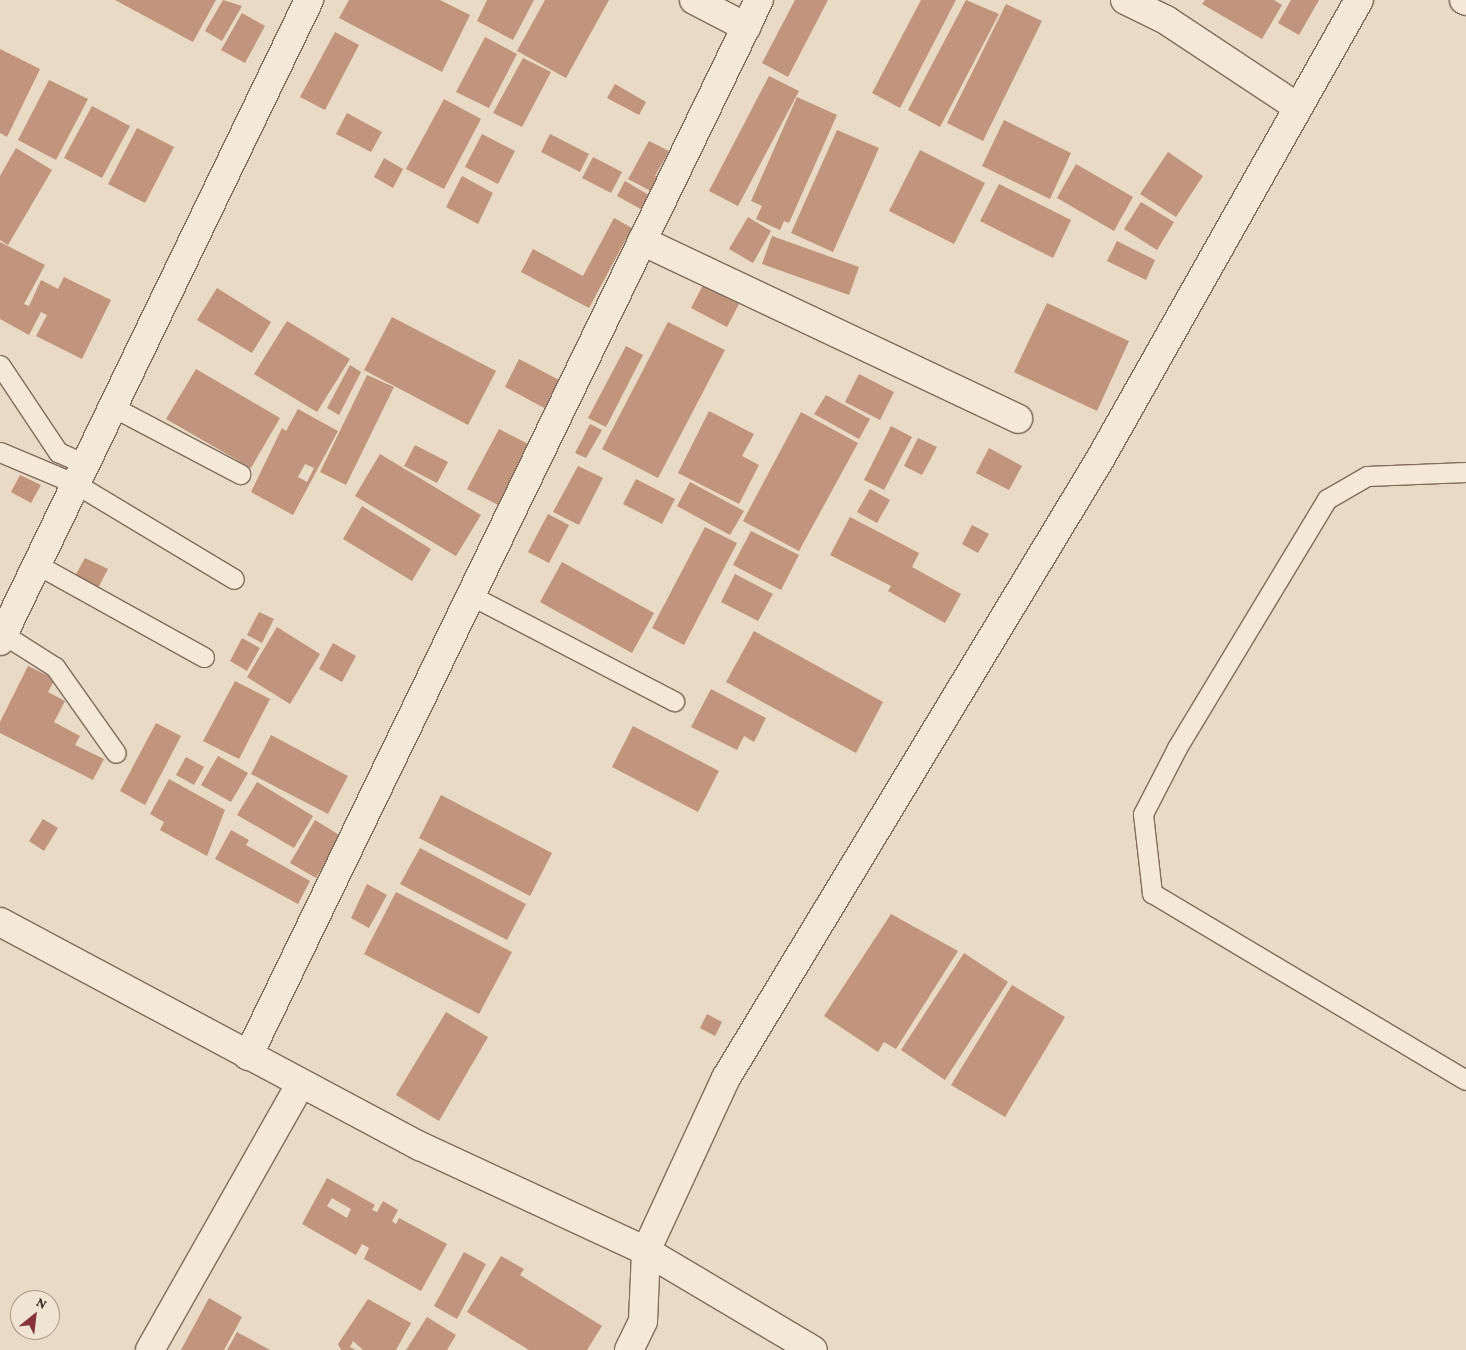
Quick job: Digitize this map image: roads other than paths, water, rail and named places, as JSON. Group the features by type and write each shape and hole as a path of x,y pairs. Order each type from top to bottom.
{"street":[{"path":"1,638 309,0"},
{"path":"694,0 746,27"},
{"path":"248,1056 759,0"},
{"path":"1124,0 1166,20 1296,106"},
{"path":"628,1350 644,1321 646,1251 726,1078 1099,461 1296,106 1359,0"},
{"path":"642,241 1018,419"},
{"path":"0,922 300,1085 646,1251 813,1350"},
{"path":"150,1350 300,1085"}],"lane":[{"path":"0,365 58,452 80,474 234,578"},
{"path":"113,406 240,474"},
{"path":"0,452 80,474"},
{"path":"1466,472 1367,476 1327,499 1177,748 1143,814 1152,893 1466,1080"},
{"path":"36,564 204,657"},
{"path":"472,596 674,701"},
{"path":"1,638 55,667 116,753"}]}
